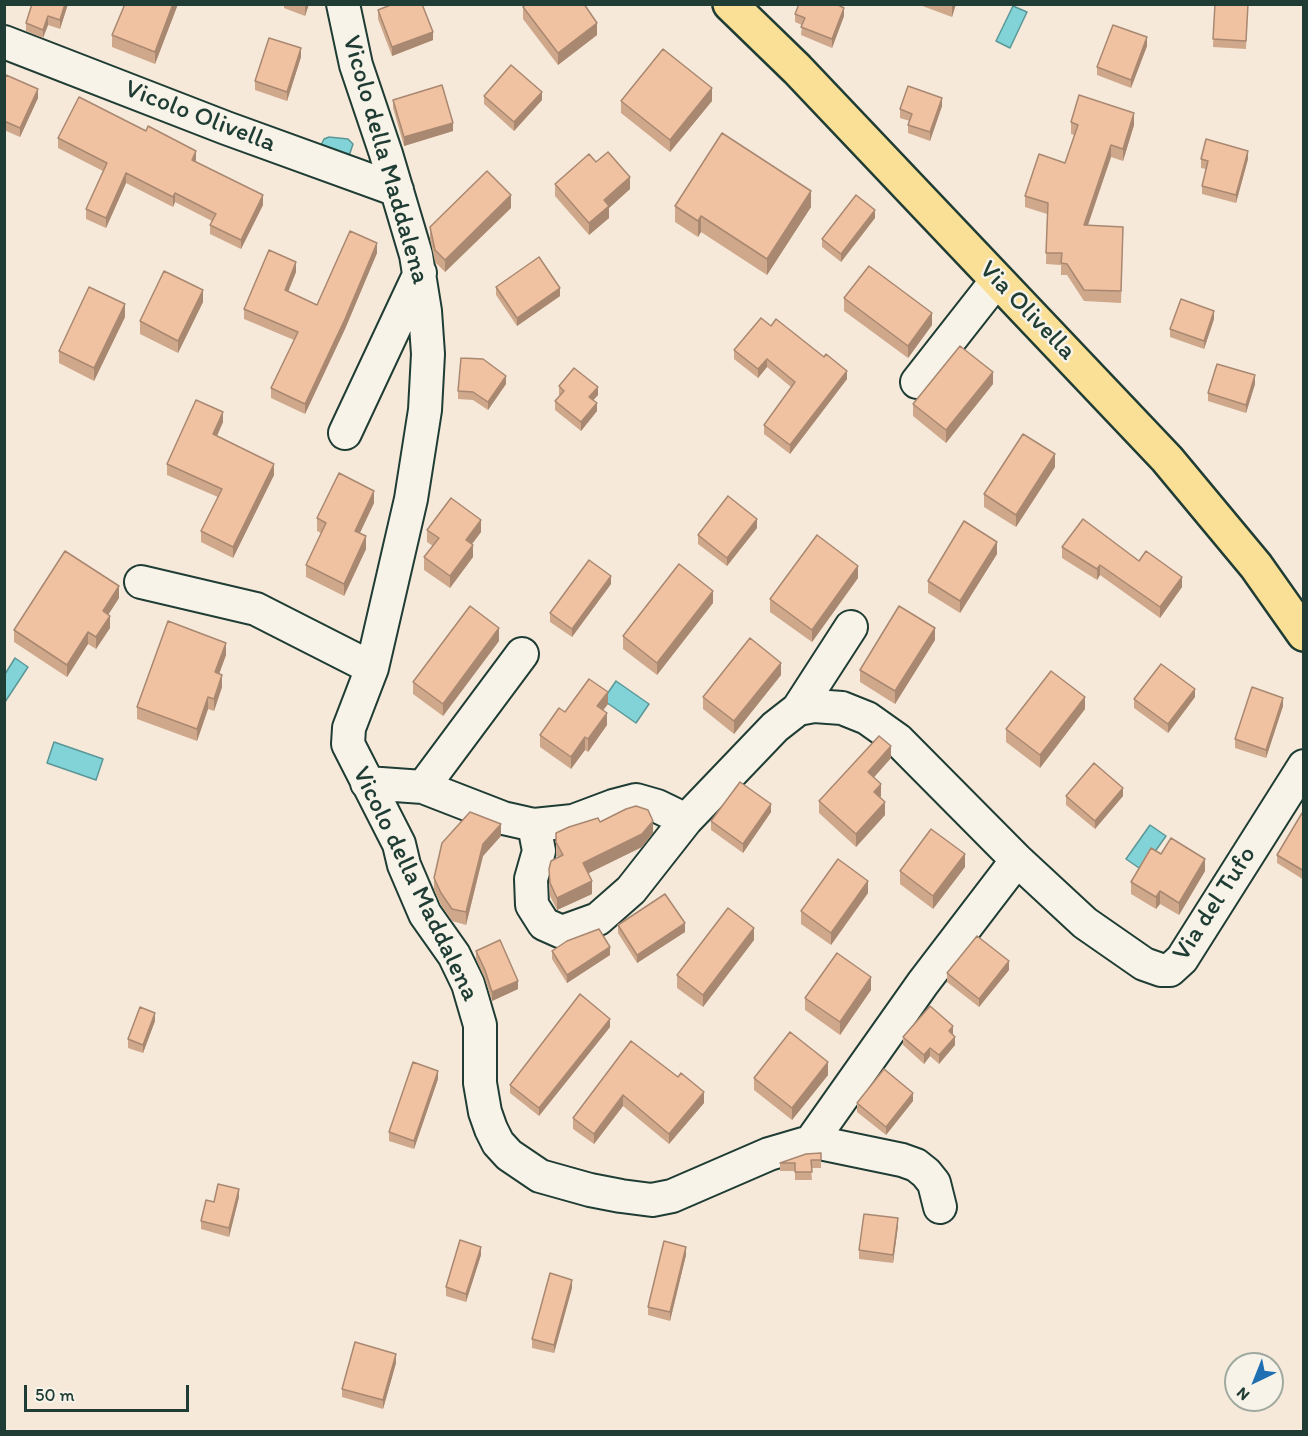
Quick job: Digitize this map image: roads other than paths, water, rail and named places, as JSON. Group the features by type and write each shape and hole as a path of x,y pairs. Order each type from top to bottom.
{"main road":[{"name":"Via Olivella","path":"730,4 797,69 1067,352 1202,499 1264,576 1304,634"}],"street":[{"name":"Vicolo della Maddalena","path":"343,4 356,65 397,190 420,273 428,333 425,410 411,499 372,668 349,728 348,744 399,844 404,865 426,914 454,955 468,984 480,1025 480,1083 485,1112 498,1143 509,1155 545,1178 590,1190 652,1200 683,1192 769,1154 810,1143 829,1145 902,1160 915,1165 926,1173 934,1184 940,1207"},
{"name":"Vicolo Olivella","path":"4,42 226,128 397,190"},
{"path":"345,433 420,273"},
{"path":"917,382 997,280"},
{"path":"141,582 256,609 372,668"},
{"path":"534,825 539,851 531,879 532,905 544,924 562,932 597,919 630,890 686,820 775,727 798,710 850,627"},
{"path":"423,787 522,654"},
{"name":"Via del Tufo","path":"798,710 814,706 842,708 859,714 882,727 898,740 1061,903 1095,932 1144,964 1161,970 1170,970 1182,959 1304,766"},
{"path":"368,783 423,787 503,818 534,825 573,821 636,800 657,806 686,820"},
{"path":"810,1143 916,993 1017,860"}],"water":[{"path":"1013,6 1027,12 1010,48 996,41"},
{"path":"329,137 348,139 353,144 350,153 345,156 320,147 324,139"},
{"path":"15,658 28,667 5,702 5,674"},
{"path":"616,681 649,704 636,723 603,700"},
{"path":"54,742 103,759 96,780 47,763"},
{"path":"1150,825 1166,836 1142,870 1126,859"}]}
